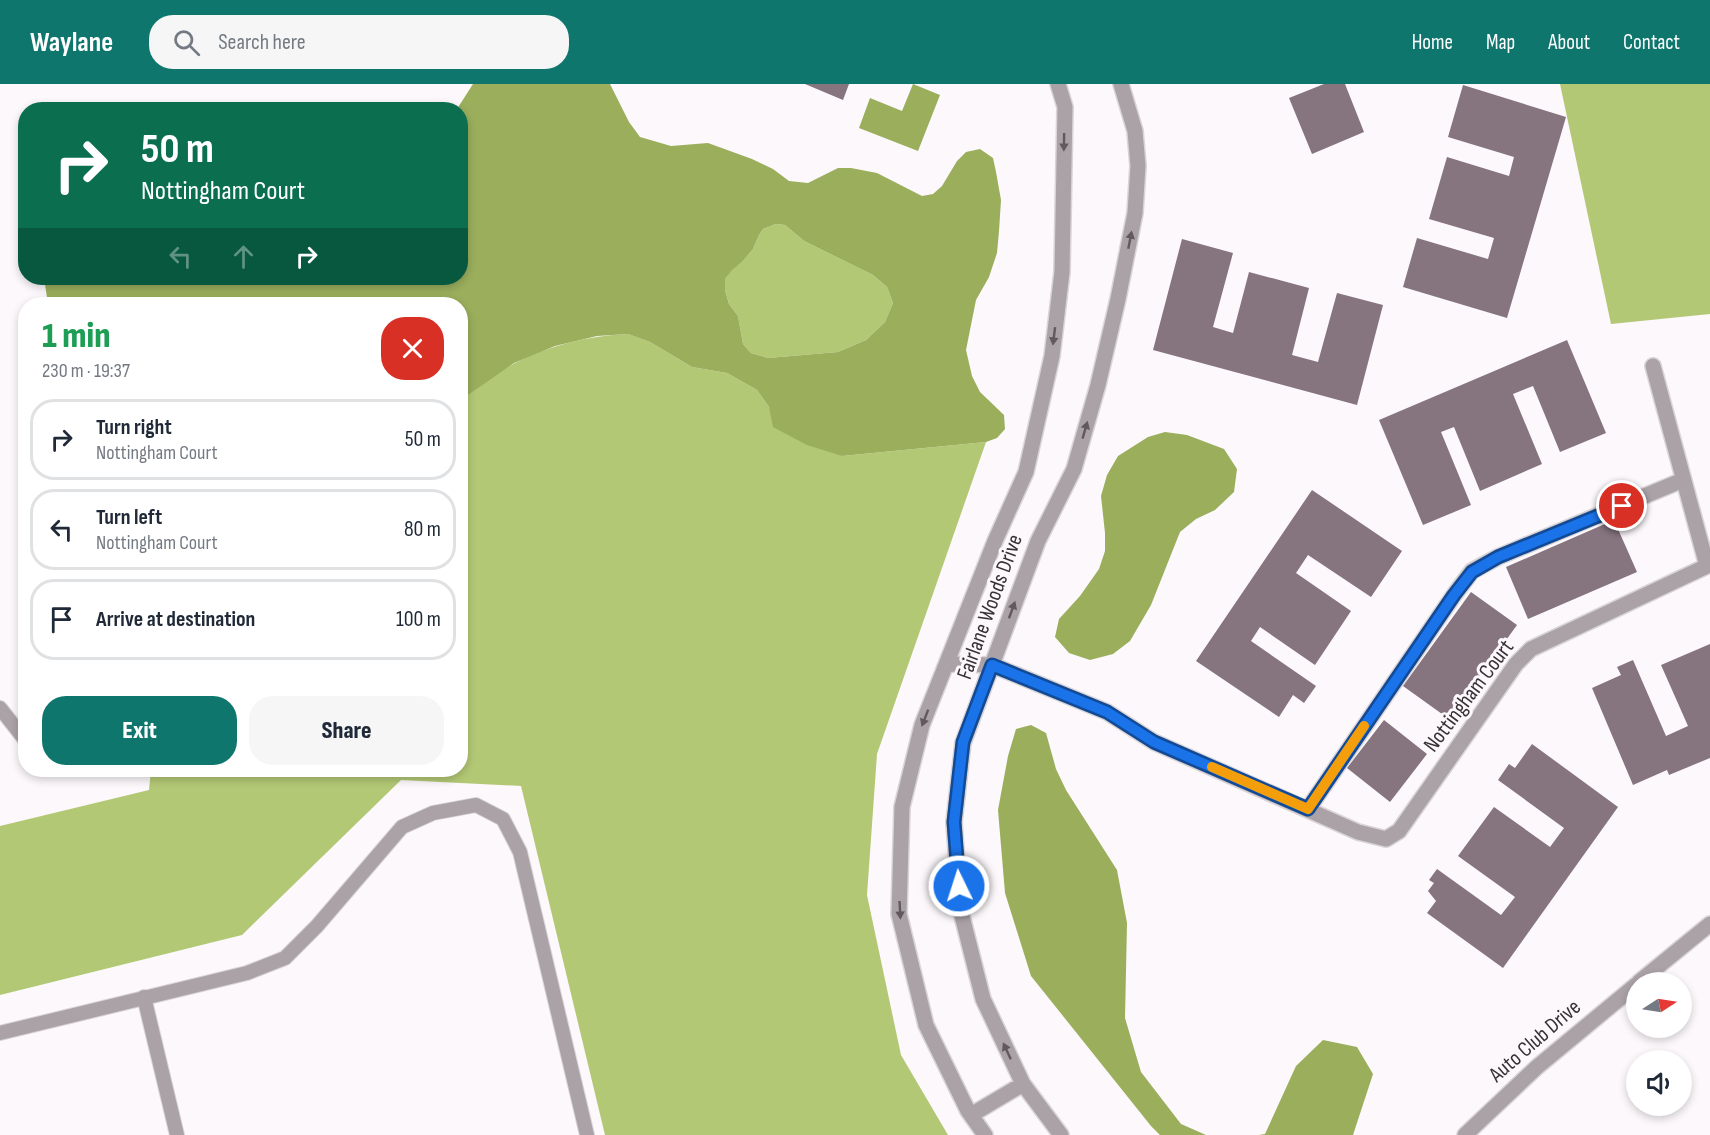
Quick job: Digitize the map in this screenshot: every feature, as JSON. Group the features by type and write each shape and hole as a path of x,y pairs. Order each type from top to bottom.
{"street":[{"name":"Fairlane Woods Drive","path":"985,1135 971,1115 926,1025 899,914 902,807 922,725 995,542 1026,472 1052,356 1062,272 1065,108 1058,84"},
{"name":"Fairlane Woods Drive","path":"1061,1135 1023,1084 983,999 960,908 954,822 963,742 1038,541 1074,469 1098,385 1118,299 1135,213 1138,166 1135,131 1121,84"},
{"name":"Nottingham Court","path":"947,664 992,665 1107,712 1154,742 1358,832 1386,840 1399,831 1515,664 1531,649 1707,566 1653,366"},
{"path":"1308,809 1448,603 1472,572 1498,557 1683,480"},
{"name":"Auto Club Drive","path":"1652,972 1710,924"},
{"name":"Auto Club Drive","path":"1466,1135 1537,1066 1626,994"},
{"path":"971,1115 1023,1084"}],"lane":[{"path":"0,708 18,731"},
{"path":"0,1033 248,973 285,958 317,926 402,827 433,813 476,805 503,819 520,852 587,1135"},
{"path":"144,997 177,1135"}],"shaded area":[{"path":"473,84 610,84 629,122 640,137 671,146 708,143 752,159 773,169 789,181 808,183 838,168 851,168 877,173 922,196 933,194 942,186 957,161 966,152 980,149 993,158 1001,200 997,253 989,277 976,300 966,350 972,376 980,392 1004,415 1005,429 997,438 986,442 842,456 807,445 773,427 769,407 757,390 727,373 692,367 650,342 628,334 597,336 555,346 514,363 468,395 468,297 47,297 45,285 468,285 468,102 461,102","holes":["776,224 785,225 804,241 873,275 887,287 893,303 885,322 866,340 838,352 768,358 751,353 743,344 738,316 729,304 725,290 725,279 753,249 763,229"]},
{"path":"913,84 940,95 918,151 859,128 870,98 902,111"},
{"path":"1560,84 1710,84 1710,314 1611,324"},
{"path":"776,224 785,225 804,241 873,275 887,287 893,303 885,322 866,340 838,352 768,358 751,353 743,344 738,316 729,304 725,290 725,279 753,249 763,229"},
{"path":"628,334 650,342 692,367 727,373 757,390 769,407 842,456 986,442 877,754 867,895 901,1055 948,1135 605,1135 521,786 401,780 242,935 0,995 0,826 149,790 150,777 468,777 468,395 508,367 528,357 556,346 598,337"},
{"path":"1165,432 1187,435 1224,449 1237,469 1234,492 1215,510 1196,519 1180,532 1151,605 1130,641 1113,654 1090,660 1069,653 1055,637 1059,619 1080,596 1099,569 1105,551 1101,496 1107,475 1118,456 1148,437"},
{"path":"1031,725 1046,733 1056,769 1066,790 1117,870 1127,923 1125,1018 1141,1072 1181,1124 1206,1135 1160,1135 1031,976 1005,893 998,810 1008,756 1016,729"},
{"path":"1323,1040 1357,1047 1373,1074 1353,1135 1259,1135 1265,1134 1296,1066"}],"building":[{"path":"805,84 849,84 843,100"},
{"path":"1324,84 1345,84 1364,132 1312,154 1289,98"},
{"path":"1463,85 1566,117 1507,318 1403,287 1417,238 1488,259 1494,238 1429,219 1447,157 1509,176 1514,157 1448,137"},
{"path":"1182,239 1233,253 1213,327 1233,333 1249,272 1309,288 1292,355 1318,362 1337,293 1383,305 1357,405 1153,350"},
{"path":"1567,340 1606,433 1560,452 1533,386 1513,394 1542,464 1480,491 1454,427 1441,432 1471,505 1423,525 1379,420"},
{"path":"1312,490 1402,551 1371,597 1308,555 1296,573 1351,611 1315,665 1260,627 1251,641 1316,686 1304,703 1293,695 1279,717 1196,661"},
{"path":"1614,520 1637,572 1528,619 1506,567"},
{"path":"1471,592 1517,625 1449,719 1403,686"},
{"path":"1710,644 1710,758 1669,775 1667,770 1633,785 1592,688 1621,675 1617,667 1633,660 1666,736 1688,726 1661,665"},
{"path":"1384,720 1427,754 1390,802 1347,768"},
{"path":"1532,744 1618,807 1503,968 1427,913 1436,901 1428,891 1434,883 1429,880 1437,869 1501,915 1515,897 1458,856 1494,807 1550,847 1564,828 1498,780 1509,764 1515,768"}],"slow traffic":[{"path":"1212,767 1308,809 1364,726"}],"route":[{"path":"959,886 954,822 963,742 992,665 1107,712 1154,742 1308,809 1472,572 1498,557 1622,506"}]}
